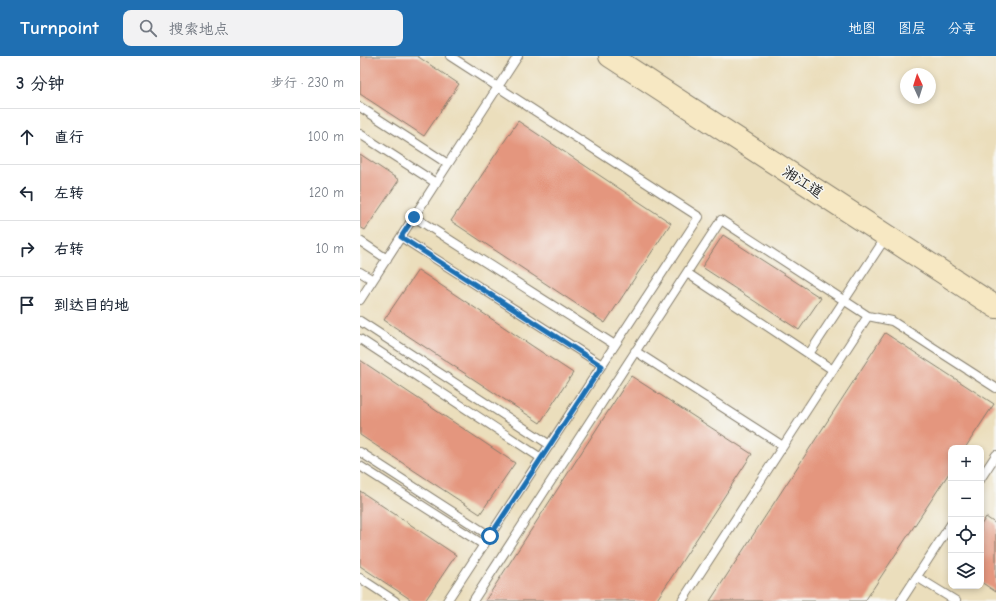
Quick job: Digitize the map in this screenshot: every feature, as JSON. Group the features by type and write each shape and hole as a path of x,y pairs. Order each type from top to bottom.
{"main road":[{"name":"湘江道","path":"610,56 996,308"}],"lane":[{"path":"447,601 699,218 450,56"},
{"path":"360,300 518,56"},
{"path":"360,107 448,164"},
{"path":"360,134 436,183"},
{"path":"414,217 615,345"},
{"path":"472,601 721,220 868,316 892,321 996,388"},
{"path":"808,354 887,236"},
{"path":"401,237 602,366"},
{"path":"360,242 387,259"},
{"path":"360,272 373,280"},
{"path":"687,273 833,370"},
{"path":"682,601 868,316"},
{"path":"360,321 550,445"},
{"path":"360,338 541,458"},
{"path":"635,351 783,446"},
{"path":"360,452 490,536"},
{"path":"984,473 996,455"},
{"path":"360,466 484,546"},
{"path":"901,601 948,529"},
{"path":"917,577 956,601"},
{"path":"360,578 395,601"}],"building":[{"path":"360,56 417,56 459,84 424,136 360,94"},
{"path":"518,121 671,223 605,323 451,221"},
{"path":"360,154 399,180 365,230 360,227"},
{"path":"723,235 821,298 799,330 702,267"},
{"path":"418,270 573,373 540,423 384,320"},
{"path":"885,333 994,404 967,445 948,445 948,475 865,601 710,601"},
{"path":"360,360 515,463 480,514 360,435"},
{"path":"631,376 752,454 656,601 485,601"},
{"path":"360,491 456,555 425,601 413,601 360,566"},
{"path":"986,517 996,524 996,592 984,584 984,520"}],"route":[{"path":"414,217 401,237 602,366 490,536"}]}
